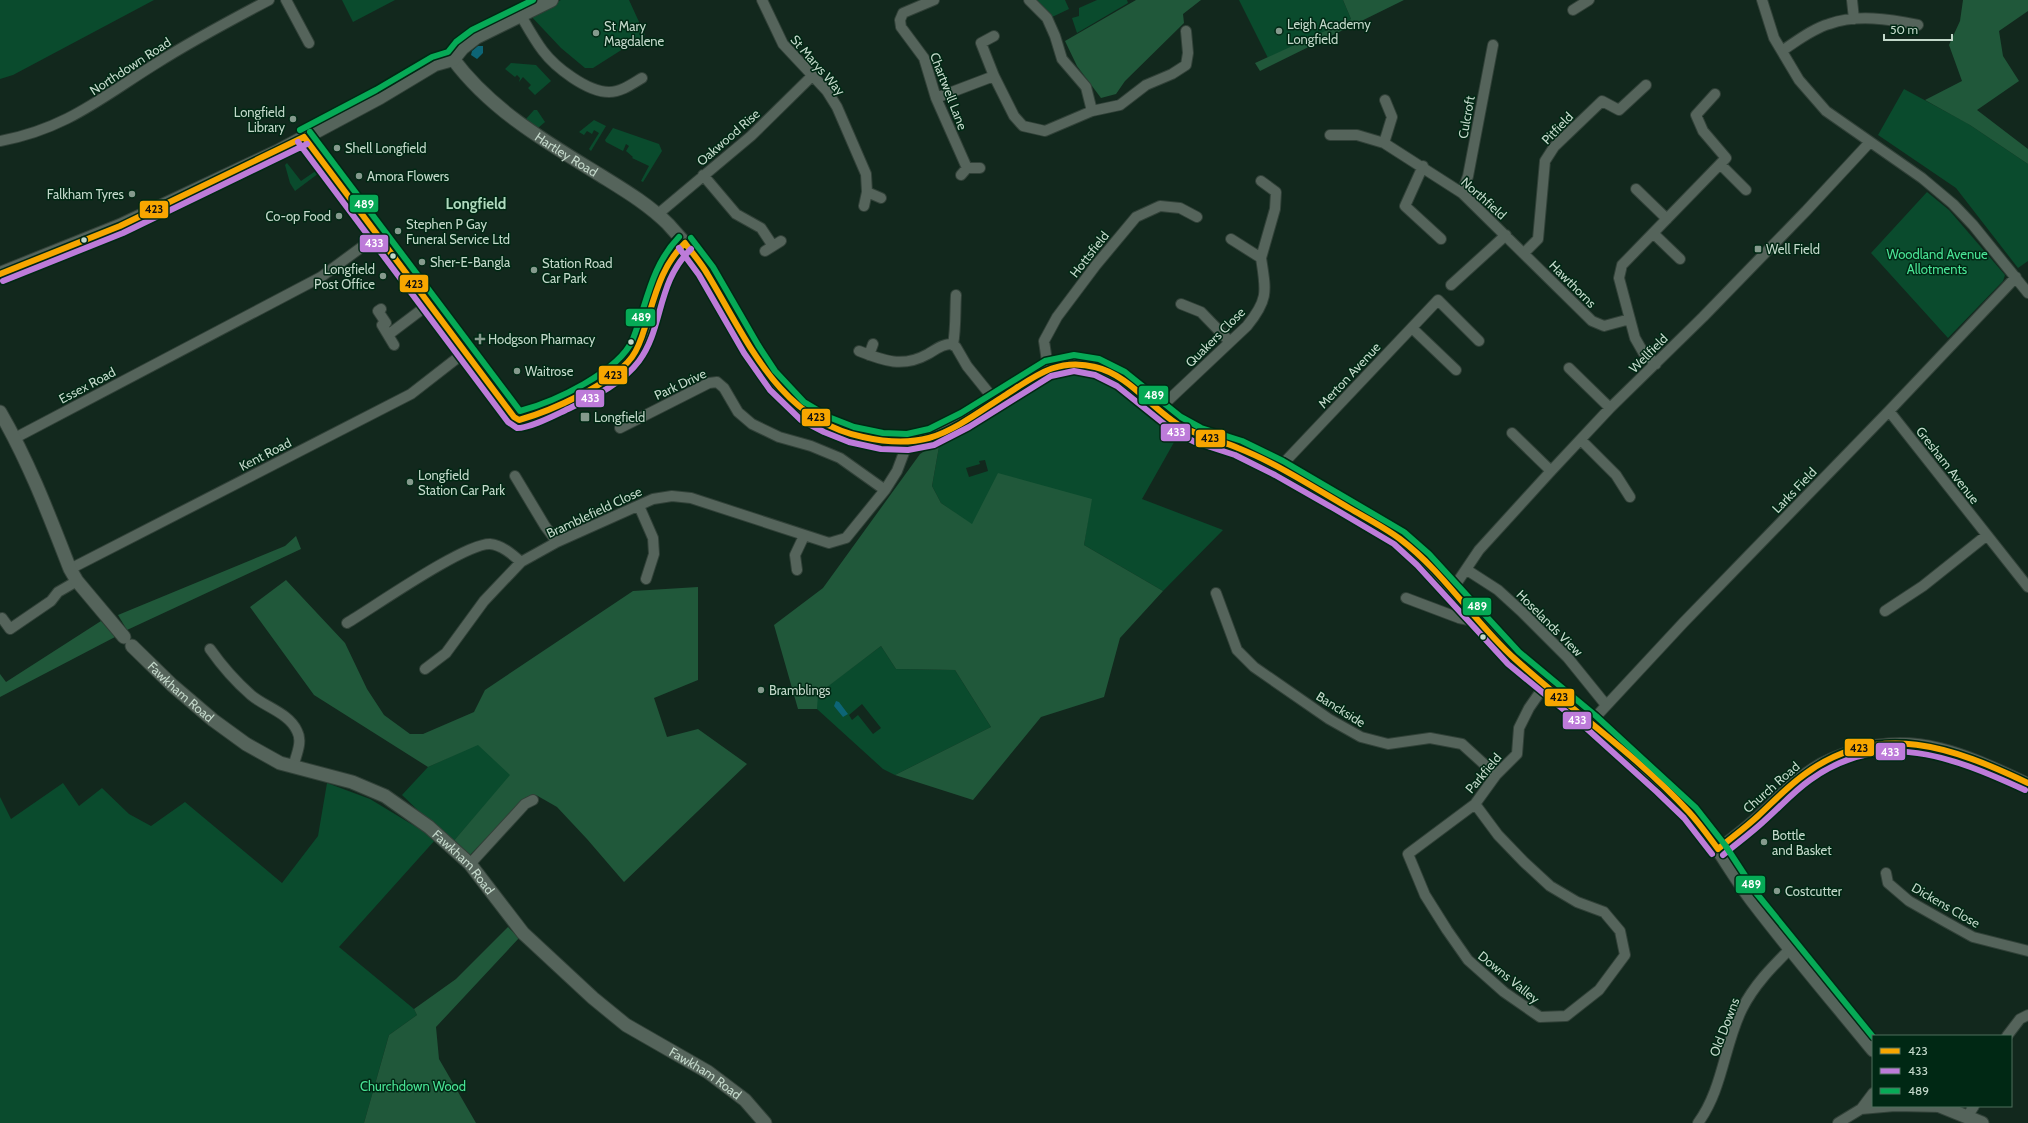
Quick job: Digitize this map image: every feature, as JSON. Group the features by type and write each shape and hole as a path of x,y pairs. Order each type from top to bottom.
{"main road":[{"path":"0,274 120,226 304,137 380,97 435,64 453,59 462,48 476,37 551,0"}],"street":[{"name":"Northdown Road","path":"0,141 37,131 75,116 193,41 269,0"},
{"path":"286,0 309,43"},
{"name":"St Marys Way","path":"762,0 783,44 827,92 838,107 866,174 867,192 864,206"},
{"name":"Chartwell Lane","path":"934,0 903,13 900,20 901,27 924,58 936,98 964,172 980,168"},
{"path":"1029,0 1047,18 1056,36 1062,59 1086,87 1092,111"},
{"path":"1574,10 1589,0"},
{"path":"1762,0 1774,38 1783,50 1799,80 1826,111 1922,178 1953,204 2028,292"},
{"path":"1852,0 1854,19"},
{"path":"520,14 543,51 553,62 579,82 598,91 608,92 630,85 642,78"},
{"path":"1783,50 1829,24 1854,19 1889,19 1918,25"},
{"path":"994,36 981,43 994,76 1014,116 1023,126 1034,130 1045,131 1092,111 1120,105 1146,85 1172,74 1186,65 1188,53 1186,31"},
{"name":"Culcroft","path":"1462,192 1468,176 1493,45"},
{"name":"Hartley Road","path":"453,59 475,85 519,123 559,150 631,194 658,214 685,243 715,285 760,364 794,403 821,422 852,435 882,441 908,442 932,437 996,402 1048,368"},
{"name":"Oakwood Rise","path":"658,214 751,136 812,76"},
{"path":"936,98 994,76"},
{"name":"Pitfield","path":"1524,254 1538,239 1545,161 1554,147 1602,101 1619,110 1646,85"},
{"path":"1656,364 1643,352 1635,338 1619,278 1622,265 1726,158 1703,131 1696,114 1715,94"},
{"path":"1384,143 1392,117 1385,100"},
{"name":"Northfield","path":"1330,135 1357,135 1384,143 1423,166 1462,192 1524,254"},
{"path":"304,137 516,419 526,418 583,392 621,369 633,356 640,342 666,268 673,255 685,243"},
{"name":"Wellfield","path":"1452,590 1480,550 1551,471 1610,408 1656,364 1806,212 1870,142"},
{"path":"1720,164 1746,190"},
{"path":"1423,166 1405,206 1441,238"},
{"path":"703,176 736,214 762,229 773,246"},
{"path":"1231,239 1261,258 1275,209 1276,192 1261,181"},
{"path":"1636,189 1666,219"},
{"path":"867,192 881,198"},
{"name":"Hottsfield","path":"1048,368 1044,341 1057,317 1096,265 1136,216 1160,206 1180,208 1197,217"},
{"path":"1653,233 1680,259"},
{"name":"Essex Road","path":"15,438 321,277 378,235"},
{"path":"1451,286 1506,235"},
{"name":"Hawthorns","path":"1524,254 1592,321 1604,326 1630,319"},
{"name":"Quakers Close","path":"1159,409 1230,342 1259,311 1266,292 1261,258"},
{"name":"Larks Field","path":"1591,722 1684,622 1889,411 2016,277"},
{"path":"956,295 956,329 953,345 965,364 996,402"},
{"name":"Merton Avenue","path":"1279,468 1438,300 1479,341"},
{"path":"388,335 429,304"},
{"path":"1181,304 1201,312 1230,342"},
{"path":"381,308 378,311 386,322 382,325 394,345"},
{"path":"1412,328 1456,370"},
{"path":"873,344 864,353 890,362 905,363 919,359 944,345 953,345"},
{"name":"Kent Road","path":"70,569 411,394 465,352"},
{"path":"1048,368 1074,363 1098,367 1121,379 1177,424 1198,435 1238,448 1279,468 1399,538 1423,559 1514,658 1591,722 1690,813 1718,849 1750,899 1872,1049"},
{"path":"1569,368 1610,408"},
{"name":"Park Drive","path":"620,428 709,383 717,382 724,388 738,412 752,424 779,438 811,446 840,458 885,490"},
{"name":"Gresham Avenue","path":"1889,411 2028,587"},
{"name":"Fawkham Road","path":"0,412 15,438 37,484 70,569 77,581 128,642 172,685 246,744 280,764 352,782 385,796 429,827 470,864 523,934 593,998 626,1025 708,1072 745,1100 764,1123"},
{"path":"1512,433 1551,471"},
{"path":"1581,440 1616,475 1630,497"},
{"name":"Bramblefield Close","path":"425,669 446,653 484,601 521,562 558,542 653,499 672,496 691,498 829,543 846,538 885,490 897,471 908,442"},
{"path":"515,476 545,526 558,542"},
{"path":"639,506 653,538 654,554 646,579"},
{"path":"1885,611 1923,586 1987,535"},
{"path":"797,570 795,555 804,536"},
{"path":"348,623 410,584 472,548 490,544 504,549 521,562"},
{"name":"Hoselands View","path":"1467,570 1498,590 1521,611 1568,658 1606,705"},
{"path":"2,618 10,629 51,601 58,592 77,581"},
{"name":"Banckside","path":"1216,593 1237,650 1254,667 1329,718 1361,737 1388,744 1430,738 1462,744 1496,775"},
{"path":"1406,598 1459,618 1480,622"},
{"path":"210,649 223,668 252,696 292,723 300,740 293,767"},
{"name":"Parkfield","path":"1408,854 1475,804 1496,775 1517,754 1519,728 1529,708 1545,685"},
{"name":"Church Road","path":"1718,849 1755,819 1791,784 1814,767 1841,754 1871,745 1900,742 1934,746 1971,756 2028,783"},
{"path":"470,864 525,804 533,800"},
{"name":"Downs Valley","path":"1408,854 1425,894 1446,930 1468,960 1504,992 1540,1017 1566,1016 1599,990 1624,955 1620,931 1604,912 1577,902 1550,886 1498,835 1475,804"},
{"name":"Dickens Close","path":"1886,873 1888,883 1909,901 1946,922 1973,936 2028,951"},
{"name":"Old Downs","path":"1698,1123 1706,1112 1718,1083 1742,1009 1762,977 1790,949"},
{"path":"2008,1035 2020,1019 2028,1015"},
{"path":"1838,1123 1861,1109 1872,1094"},
{"path":"1861,1109 1884,1107"},
{"path":"1941,1107 1971,1111 1982,1123"}],"green space":[{"path":"0,0 154,0 13,75 0,79"},
{"path":"342,0 395,0 353,22"},
{"path":"561,0 629,0 645,35 593,68 585,68 561,48 529,14"},
{"path":"1035,0 1065,0 1069,9 1050,18 1043,7"},
{"path":"1097,0 1127,0 1128,3 1077,33 1072,18 1079,16 1079,8"},
{"path":"1136,0 1201,0 1183,14 1184,23 1125,81 1116,94 1101,98 1077,66 1065,41"},
{"name":"Leigh Academy Longfield","path":"1239,0 1343,0 1351,19 1268,58"},
{"path":"1343,0 1404,0 1260,71 1255,63 1351,19"},
{"path":"1963,0 2028,0 2028,11 1999,31 2003,56 2019,81 1977,110 2028,149 2028,164 1970,125 1925,100 1962,81 1949,45 1960,21"},
{"path":"511,63 536,65 551,81 535,95 528,88 531,85 523,77 519,82 520,78 517,75 515,77 505,69"},
{"path":"1904,89 1967,123 2028,164 2028,261 2018,268 1956,188 1878,135"},
{"path":"534,110 537,110 545,122 538,128 526,119"},
{"path":"594,120 606,126 591,151 589,149 599,133 594,130 592,134 587,131 584,135 579,132"},
{"path":"613,128 659,144 662,151 643,182 641,181 649,166 632,158 633,157 626,151 629,146 626,144 623,151 606,142 605,140"},
{"path":"287,163 301,181 317,170 319,173 295,191 290,183 285,165"},
{"name":"Woodland Avenue Allotments","path":"1927,192 1949,210 2005,275 2003,281 1948,338 1871,253"},
{"path":"1065,372 1091,374 1112,385 1177,437 1142,499 1223,530 1163,591 1084,545 1091,499 972,525 941,503 932,486 940,441 1042,381","holes":["985,460 988,471 969,477 966,468 980,464 979,461"]},
{"path":"940,441 932,486 941,503 972,524 998,473 1092,499 1084,545 1163,591 1120,638 1104,697 1041,717 973,800 895,775 991,727 955,670 896,669 881,646 818,694 817,709 798,709 774,625 823,588 920,454"},
{"path":"296,536 301,549 127,630 118,615 285,546"},
{"path":"286,580 345,643 367,689 384,715 410,734 423,734 474,712 485,690 633,591 698,587 698,680 654,698 667,737 698,729 747,764 624,882 557,807 536,795 523,800 469,856 452,843 510,775 478,745 428,767 314,695 250,607"},
{"path":"101,621 115,637 0,697 0,674 6,682"},
{"path":"881,646 896,669 955,670 991,727 895,775 883,769 817,709 817,694","holes":["862,704 881,728 873,734 858,715 852,720 849,715"]},
{"path":"478,744 511,775 452,843 402,795 428,767"},
{"path":"63,783 79,806 102,788 129,814 151,826 185,802 282,883 318,836 327,783 370,799 436,839 339,947 414,1009 417,1015 389,1035 364,1123 0,1123 0,797 11,819"},
{"name":"Churchdown Wood","path":"508,927 519,938 436,1027 439,1059 476,1123 364,1123 389,1035 417,1015 414,1009 456,979"}],"water":[{"path":"478,46 483,46 483,53 477,59 471,55 472,51"},
{"path":"836,701 839,702 848,714 843,717 834,706"}],"transit line":[{"name":"489","path":"300,130 376,90 432,57 448,52 456,42 472,30 533,0"},
{"name":"489","path":"310,132 520,411 550,401 584,384 600,374 626,351 633,339 651,285 662,260 679,237"},
{"name":"423","path":"304,137 514,417 519,420 547,410 580,395 610,377 623,367 638,347 664,272 670,261 685,243"},
{"name":"423","path":"0,274 120,226 304,137"},
{"name":"433","path":"298,142 508,422 517,428 543,421 587,400 616,383 632,369 647,348 672,276 680,262 691,249"},
{"name":"433","path":"3,281 123,233 307,144"},
{"name":"489","path":"691,238 713,267 758,345 775,371 804,402 831,418 854,427 883,433 907,434 929,429 961,413 1045,361 1074,355 1099,359 1125,372 1181,417 1201,428 1242,441 1283,461 1404,532 1429,554 1519,652 1596,716 1696,808 1725,845 1757,894 1872,1036"},
{"name":"423","path":"685,243 706,271 752,351 769,374 788,396 809,414 834,428 863,437 880,440 904,442 921,440 938,435 958,425 1046,371 1069,365 1095,367 1108,371 1119,377 1171,420 1182,427 1252,454 1294,476 1388,530 1431,566 1500,645 1515,659 1626,752 1669,791 1704,830 1718,849"},
{"name":"433","path":"679,248 699,275 744,353 770,390 801,420 824,432 849,442 881,449 908,450 934,445 969,427 1051,376 1074,371 1095,375 1117,386 1173,431 1195,442 1235,455 1275,475 1333,508 1394,544 1417,565 1508,664 1586,728 1657,792 1684,818 1712,854"},
{"name":"423","path":"1718,849 1805,774 1833,757 1861,747 1889,743 1916,745 1944,750 1972,759 2028,783"},
{"name":"433","path":"1723,855 1810,780 1837,764 1864,755 1891,752 1918,753 1971,767 2025,790"}],"place":[{"name":"Leigh Academy Longfield","path":"1279,31"},
{"name":"St Mary Magdalene","path":"596,33"},
{"name":"Longfield Library","path":"293,119"},
{"name":"Shell Longfield","path":"337,148"},
{"name":"Amora Flowers","path":"359,176"},
{"name":"Falkham Tyres","path":"132,194"},
{"name":"Co-op Food","path":"339,216"},
{"name":"Stephen P Gay Funeral Service Ltd","path":"398,231"},
{"name":"Well Field","path":"1758,249"},
{"name":"Sher-E-Bangla","path":"422,262"},
{"name":"Station Road Car Park","path":"534,270"},
{"name":"Longfield Post Office","path":"383,276"},
{"name":"Hodgson Pharmacy","path":"480,339"},
{"name":"Waitrose","path":"517,371"},
{"name":"Longfield","path":"585,417"},
{"name":"Longfield Station Car Park","path":"410,482"},
{"name":"Bramblings","path":"761,690"},
{"name":"Bottle and Basket","path":"1764,842"},
{"name":"Costcutter","path":"1777,891"}],"district":[{"name":"Longfield","path":"476,204"}]}
